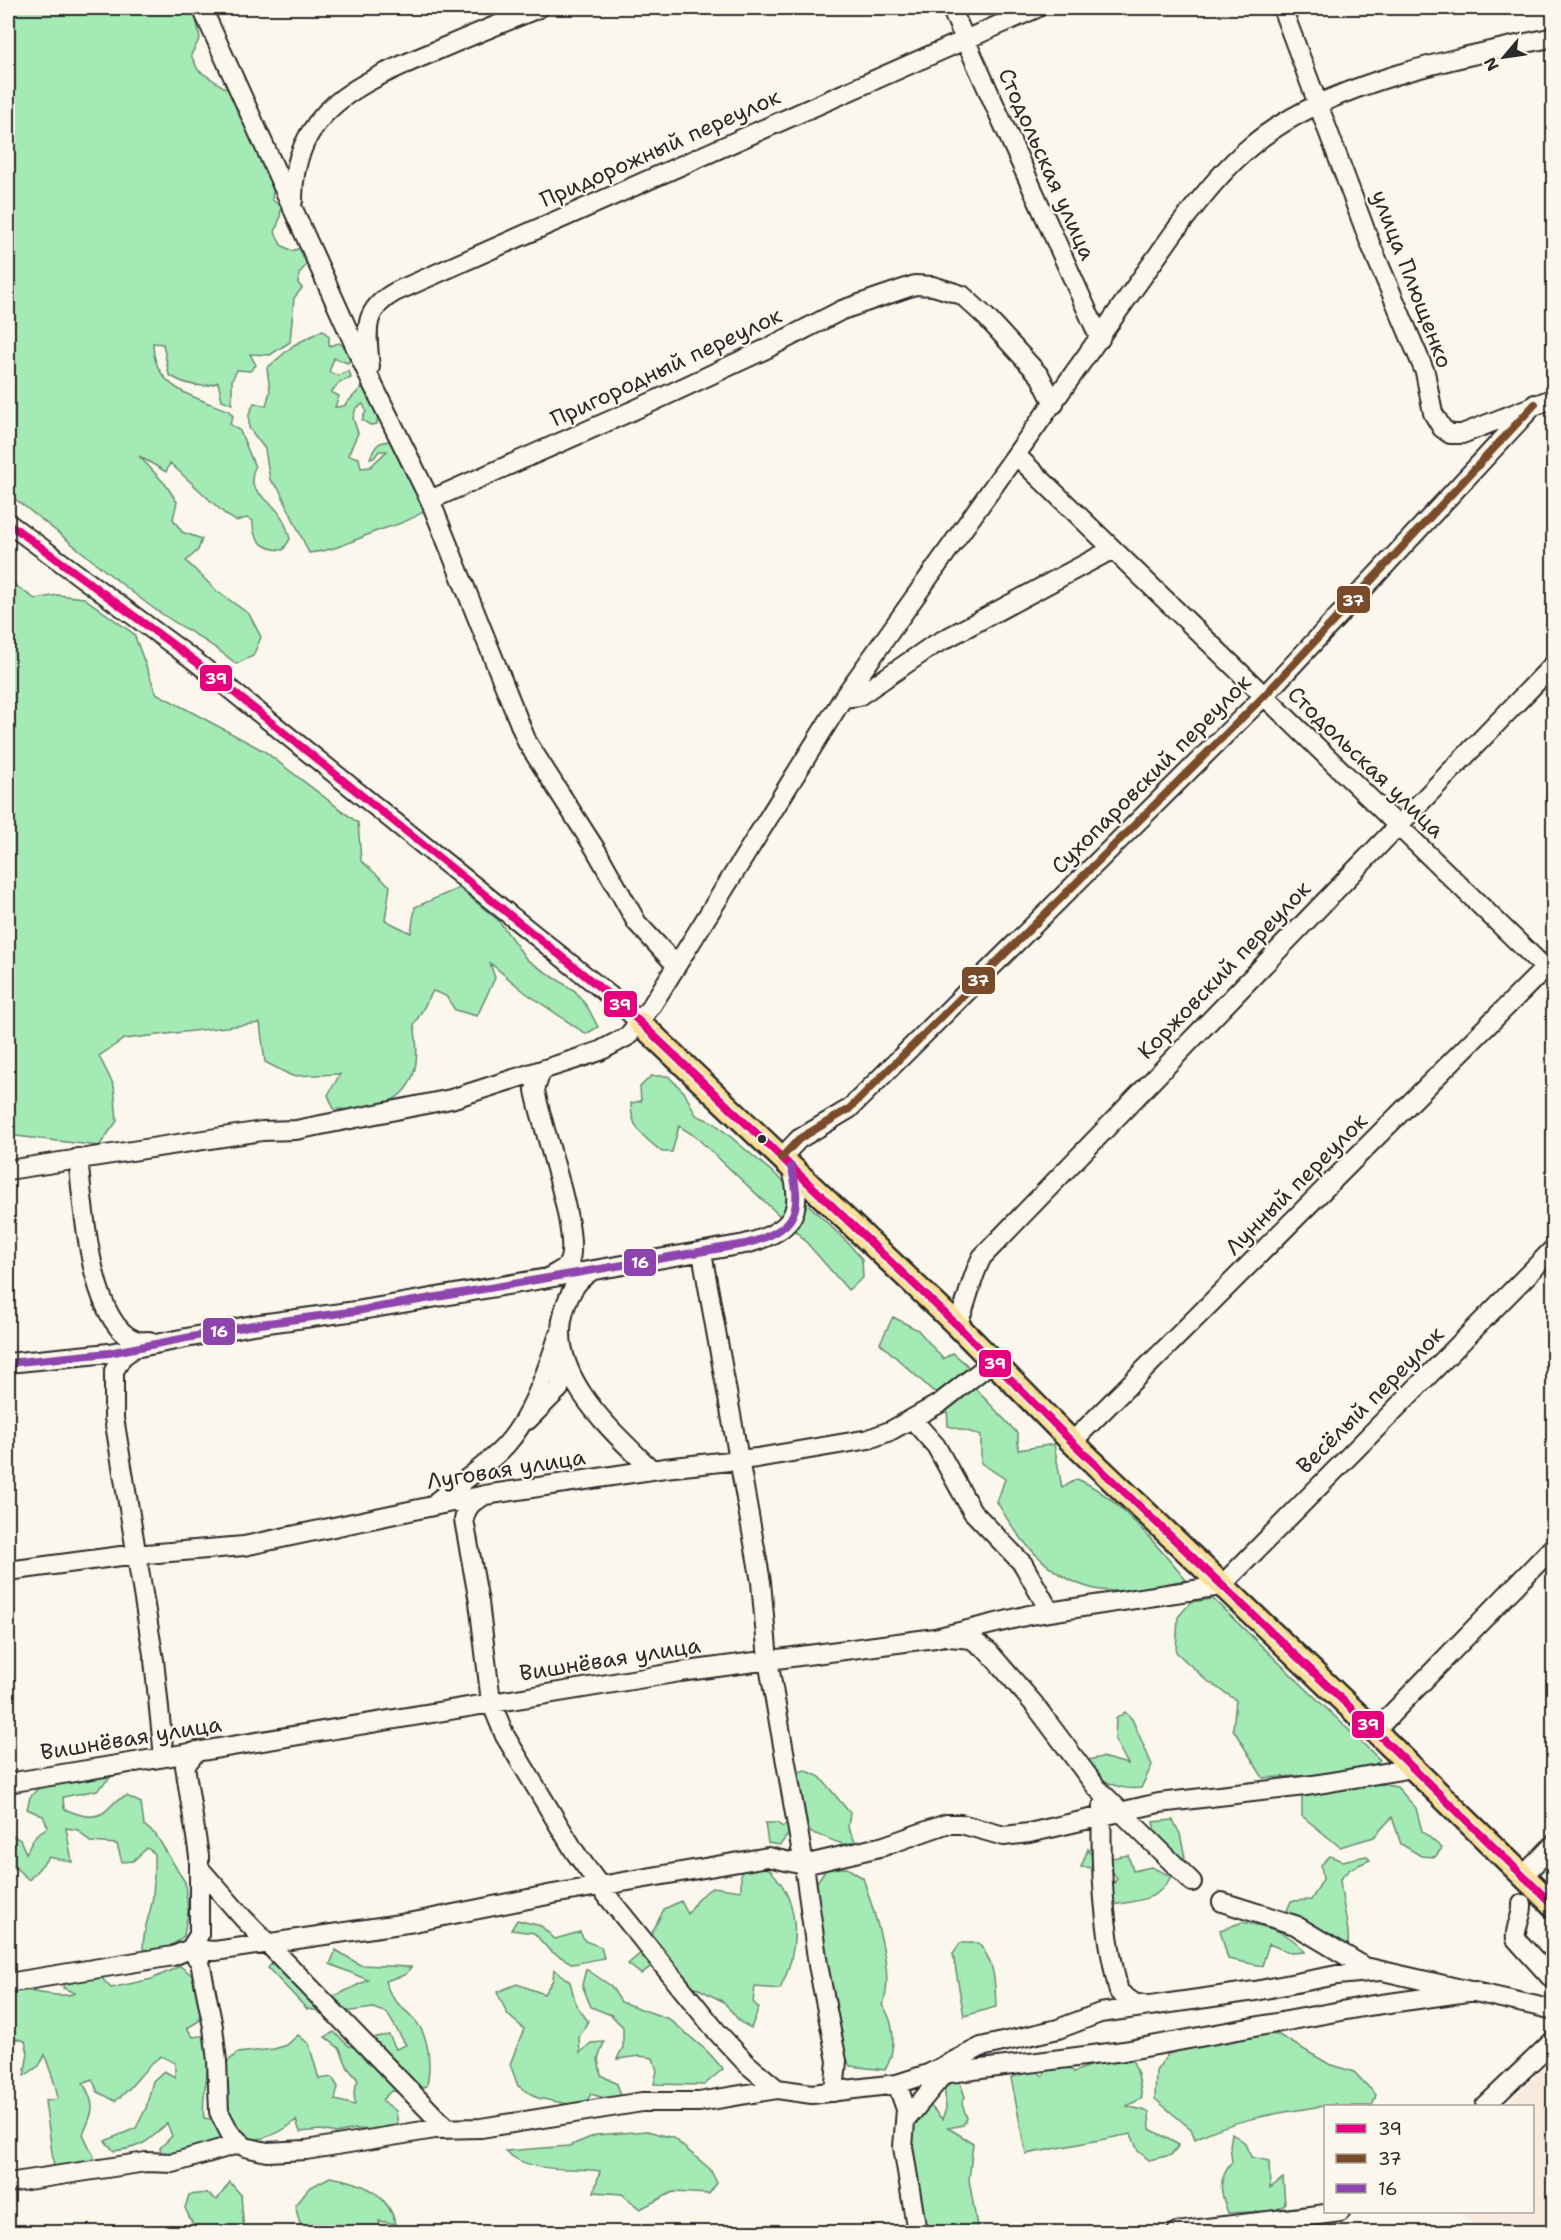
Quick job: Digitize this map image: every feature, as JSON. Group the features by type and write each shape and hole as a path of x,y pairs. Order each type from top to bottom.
{"main road":[{"path":"640,1023 957,1325 1072,1442 1376,1731 1554,1906"}],"street":[{"path":"293,208 293,178 298,154 306,137 343,96 381,74 539,8"},
{"name":"Стодольская улица","path":"951,8 1100,339"},
{"name":"Придорожный переулок","path":"371,381 368,328 370,311 383,298 1037,8"},
{"name":"улица Плющенко","path":"1282,8 1370,243 1425,372 1433,413 1438,424 1450,434 1462,434 1554,398"},
{"path":"206,11 371,381 430,500 527,742 596,850 638,922 676,965"},
{"path":"8,1170 252,1132 296,1130 450,1100 600,1051 628,1036 640,1023 843,698 1175,231 1230,165 1253,144 1319,102 1465,57 1554,38"},
{"name":"Пригородный переулок","path":"430,500 683,388 842,310 905,287 924,284 959,292 986,317 1042,379 1054,404"},
{"name":"Сухопаровский переулок","path":"786,1162 800,1139 849,1109 1264,696 1535,404"},
{"name":"Стодольская улица","path":"1017,456 1396,825 1551,968"},
{"path":"8,523 195,661 615,1000 640,1023"},
{"path":"843,698 859,696 941,641 1113,549"},
{"name":"Коржовский переулок","path":"957,1325 969,1301 973,1275 982,1257 1396,825 1554,664"},
{"name":"Лунный переулок","path":"1072,1442 1551,968"},
{"path":"544,1279 563,1270 569,1263 571,1252 566,1212 535,1090 540,1074 545,1069"},
{"path":"78,1158 85,1221 104,1305 112,1321 136,1341 160,1341"},
{"path":"8,1363 109,1353 160,1341 544,1279 766,1239 782,1231 792,1219 797,1203 797,1186 786,1162"},
{"name":"Весёлый переулок","path":"1221,1586 1554,1248"},
{"path":"702,1252 741,1460 761,1581 768,1660 804,1865 818,1965 837,2061 834,2092"},
{"path":"513,1435 538,1388 561,1328 573,1288 585,1275 597,1268"},
{"path":"561,1328 561,1347 566,1367 573,1381 607,1424 652,1470"},
{"path":"135,1347 122,1357 114,1371 112,1386 114,1418 138,1555 163,1728 164,1757"},
{"name":"Луговая улица","path":"8,1571 138,1555 244,1546 485,1495 652,1470 741,1460 869,1439 912,1419 940,1402 993,1362"},
{"path":"434,1504 504,1447 513,1435 560,1389 566,1367"},
{"path":"912,1419 936,1446 972,1511 1023,1564 1050,1612"},
{"path":"485,1495 474,1500 466,1509 464,1520 479,1602 491,1702 505,1736 575,1852 602,1888 717,2032 747,2064 777,2089"},
{"path":"1376,1731 1554,1546"},
{"name":"Вишнёвая улица","path":"8,1783 491,1702 768,1660 935,1638 1050,1612 1221,1586"},
{"path":"935,1638 957,1636 971,1640 988,1651 1034,1704 1097,1788 1192,1882"},
{"path":"190,1949 199,1935 200,1869 185,1766 197,1751"},
{"path":"8,1983 119,1967 173,1956 190,1949 215,1951 414,1922 553,1894 602,1888 768,1857 804,1865 858,1854 946,1824 960,1824 1004,1836 1059,1827 1159,1803 1313,1785 1413,1768"},
{"path":"1097,1788 1101,1816 1106,1916 1115,1976 1119,1992 1134,2003 1146,2006"},
{"path":"1523,1876 1554,1844"},
{"path":"200,1869 447,2129"},
{"path":"1222,1902 1295,1925 1365,1968 1554,2010"},
{"path":"1522,1904 1522,1914 1515,1932 1516,1939 1554,1981"},
{"path":"190,1949 200,1962 211,2016 218,2061 219,2112 230,2133 245,2147 267,2152 306,2150 447,2129 481,2128 642,2102 699,2102 777,2089 812,2094 897,2084 948,2068 997,2041 1058,2029 1100,2013 1255,1991 1337,1975 1380,1971"},
{"path":"905,2121 948,2068 1124,2051 1368,2006 1475,1991"},
{"path":"1486,2105 1554,2040"},
{"path":"897,2084 906,2109 905,2164 917,2232"},
{"path":"8,2183 146,2162 173,2163 241,2143"},
{"path":"1177,2232 1272,2222 1328,2213"}],"shaded area":[{"path":"1553,2060 1553,2232 1481,2232 1460,2213 1534,2213 1534,2105 1504,2105"}],"green space":[{"path":"8,8 194,8 200,38 191,55 198,70 234,94 274,185 272,200 281,206 275,232 281,245 292,251 305,246 306,265 299,274 298,283 302,288 294,298 290,342 270,355 250,354 256,365 250,371 237,370 232,380 232,404 222,400 218,382 199,386 169,375 163,344 153,343 155,358 167,380 189,395 229,411 233,416 230,424 240,431 255,467 253,484 279,512 289,534 290,539 283,550 265,546 257,539 253,521 247,518 236,521 226,515 170,463 166,472 139,456 166,485 177,502 173,519 182,532 202,539 198,550 186,561 217,591 249,614 261,637 253,656 236,664 216,648 149,605 8,494"},
{"path":"323,330 329,337 329,346 339,343 353,353 348,363 334,358 329,372 338,376 349,370 351,378 340,382 331,392 339,396 335,407 344,406 361,388 369,387 378,412 377,424 370,425 362,420 366,411 363,404 356,408 353,418 358,433 348,455 359,458 361,468 370,467 387,451 379,451 374,458 370,458 375,447 380,443 392,441 424,496 424,511 405,521 341,546 309,553 279,489 270,480 265,449 249,428 249,415 254,403 266,406 270,391 267,368 294,345"},
{"path":"8,573 15,585 35,599 58,595 84,598 134,634 156,693 264,751 358,823 361,861 390,886 385,920 411,933 415,907 459,888 499,921 527,960 575,991 588,1008 598,1027 586,1034 526,993 490,963 495,978 477,1016 455,1010 446,996 433,991 414,1025 417,1047 416,1066 411,1081 391,1101 375,1107 334,1109 328,1095 340,1074 292,1076 265,1062 260,1023 124,1039 99,1056 114,1086 117,1121 99,1146 8,1135"},
{"path":"651,1076 668,1076 684,1092 696,1115 714,1123 789,1186 862,1259 863,1278 848,1290 799,1234 695,1136 679,1126 672,1152 662,1152 644,1136 633,1119 631,1103 641,1101 640,1087"},
{"path":"893,1317 918,1330 943,1359 953,1353 967,1365 975,1388 1018,1434 1018,1450 1054,1444 1062,1488 1077,1479 1107,1497 1136,1523 1186,1580 1135,1590 1098,1590 1061,1575 1031,1550 997,1502 1005,1479 981,1463 981,1435 948,1426 947,1408 950,1396 933,1391 880,1343"},
{"path":"1213,1599 1380,1760 1366,1772 1263,1778 1233,1729 1236,1700 1206,1680 1176,1652 1178,1617 1191,1602"},
{"path":"1125,1712 1132,1719 1152,1765 1141,1788 1122,1787 1107,1782 1079,1762 1102,1757 1128,1764 1115,1740 1116,1719"},
{"path":"105,1769 113,1775 97,1790 63,1797 64,1809 84,1816 94,1816 103,1813 115,1802 127,1796 141,1803 144,1825 156,1835 185,1882 188,1911 184,1936 165,1948 143,1949 154,1880 154,1853 147,1848 133,1861 122,1862 117,1844 90,1842 78,1830 66,1828 72,1862 49,1857 29,1880 8,1861 8,1832 20,1840 26,1853 36,1835 48,1827 43,1816 27,1809 30,1797 44,1782 80,1782"},
{"path":"805,1770 820,1777 850,1813 848,1828 857,1845 845,1844 811,1833 802,1817 780,1845 768,1843 765,1823 777,1823 783,1827 794,1815 791,1775"},
{"path":"1373,1783 1397,1787 1416,1808 1422,1831 1442,1848 1435,1857 1421,1856 1401,1844 1392,1817 1374,1837 1340,1847 1302,1816 1302,1797"},
{"path":"1173,1820 1180,1834 1185,1857 1179,1859 1157,1840 1153,1822"},
{"path":"1088,1849 1095,1861 1128,1855 1133,1871 1151,1867 1171,1876 1159,1892 1151,1896 1105,1907 1107,1893 1117,1879 1111,1869 1081,1867"},
{"path":"1330,1856 1342,1861 1366,1856 1370,1860 1350,1869 1340,1879 1348,1935 1347,1952 1287,1911 1291,1901 1311,1900 1323,1879 1321,1865"},
{"path":"763,1864 776,1877 785,1891 794,1922 794,1939 792,1956 780,1989 755,1987 753,2002 759,2008 751,2028 740,2022 724,2002 653,1965 641,1974 628,1964 643,1951 664,1909 681,1901 688,1914 698,1898 713,1887 741,1891 741,1871"},
{"path":"847,1868 863,1878 882,1942 887,1978 882,2005 890,2020 893,2037 891,2055 885,2070 850,2066 839,2041 819,1930 814,1886 826,1869"},
{"path":"517,1920 541,1926 555,1939 580,1932 585,1941 601,1947 604,1958 573,1964 550,1951 534,1933 511,1930"},
{"path":"1243,1922 1269,1928 1285,1935 1305,1952 1291,1953 1269,1944 1262,1966 1228,1959 1220,1930"},
{"path":"960,1943 979,1943 988,1958 993,1973 996,2007 964,2016 953,1954"},
{"path":"336,1950 360,1965 411,1967 405,1975 385,1981 393,1998 419,2025 423,2033 429,2059 427,2086 409,2093 391,2091 382,2100 396,2111 399,2131 355,2129 336,2133 321,2130 300,2132 296,2120 272,2135 244,2142 224,2110 221,2068 237,2053 274,2049 287,2045 298,2035 309,2044 319,2079 332,2077 338,2087 335,2100 355,2105 354,2091 358,2080 348,2068 340,2049 325,2037 334,2032 349,2046 363,2049 376,2037 389,2035 396,2049 406,2045 387,2013 373,2008 337,2013 307,2009 268,1968 274,1961 322,1997 337,1995 368,1980 330,1964"},
{"path":"180,1966 197,1979 201,2000 199,2021 187,2028 193,2037 208,2035 209,2056 203,2108 204,2118 218,2120 224,2137 216,2148 162,2159 160,2148 172,2136 167,2123 155,2135 131,2148 114,2151 105,2141 136,2128 146,2108 153,2081 164,2071 175,2077 175,2063 161,2056 115,2101 98,2092 92,2079 83,2083 90,2097 92,2108 83,2134 94,2157 90,2162 54,2167 45,2101 58,2099 56,2087 45,2055 39,2066 24,2076 28,2053 25,2041 8,2037 8,1989 69,1995 75,1993 63,1988 65,1979 99,1975 111,1988 152,1979"},
{"path":"554,1969 570,1982 576,2005 588,2021 579,2037 580,2053 591,2043 604,2042 598,2059 601,2075 617,2084 622,2099 613,2101 591,2094 583,2107 538,2098 518,2086 510,2064 524,2029 508,2015 497,1992 517,1984 544,1994 553,1980"},
{"path":"586,1969 611,1986 621,2002 669,2019 707,2051 723,2069 704,2085 654,2084 657,2071 653,2058 640,2056 617,2059 623,2047 623,2027 611,2015 591,2007 582,1985"},
{"path":"1239,2032 1279,2035 1329,2064 1354,2072 1376,2095 1372,2105 1324,2105 1283,2112 1228,2125 1195,2139 1191,2129 1155,2099 1156,2071 1168,2054"},
{"path":"1132,2059 1138,2074 1142,2098 1127,2106 1149,2112 1150,2129 1179,2145 1171,2155 1149,2160 1138,2151 1131,2134 1026,2154 1011,2078 1033,2069 1043,2076 1052,2063 1067,2065 1074,2072 1101,2061"},
{"path":"944,2080 960,2082 965,2097 962,2104 967,2118 963,2125 948,2128 973,2143 969,2180 978,2232 922,2232 909,2141 919,2105 929,2104 942,2119 946,2109"},
{"path":"647,2131 673,2138 710,2169 717,2183 709,2194 673,2192 640,2209 622,2194 594,2192 600,2171 538,2167 515,2159 505,2151 569,2146 596,2135"},
{"path":"1232,2133 1244,2142 1251,2157 1269,2161 1270,2188 1283,2178 1285,2205 1274,2211 1228,2213 1221,2186 1224,2175 1232,2162 1230,2146"},
{"path":"330,2177 362,2185 371,2190 386,2203 396,2224 379,2221 382,2232 302,2232 295,2205 309,2188"},
{"path":"230,2182 241,2195 244,2232 191,2232 194,2227 185,2208 189,2195 207,2193 217,2200"}],"transit line":[{"name":"37","path":"781,1158 799,1139 849,1109 1264,696 1535,404"},
{"name":"39","path":"8,523 195,661 624,1007 957,1325 1072,1442 1375,1731 1554,1906"},
{"name":"16","path":"8,1363 109,1353 253,1325 356,1311 745,1244 773,1234 790,1219 795,1209 796,1198 791,1167"}]}
